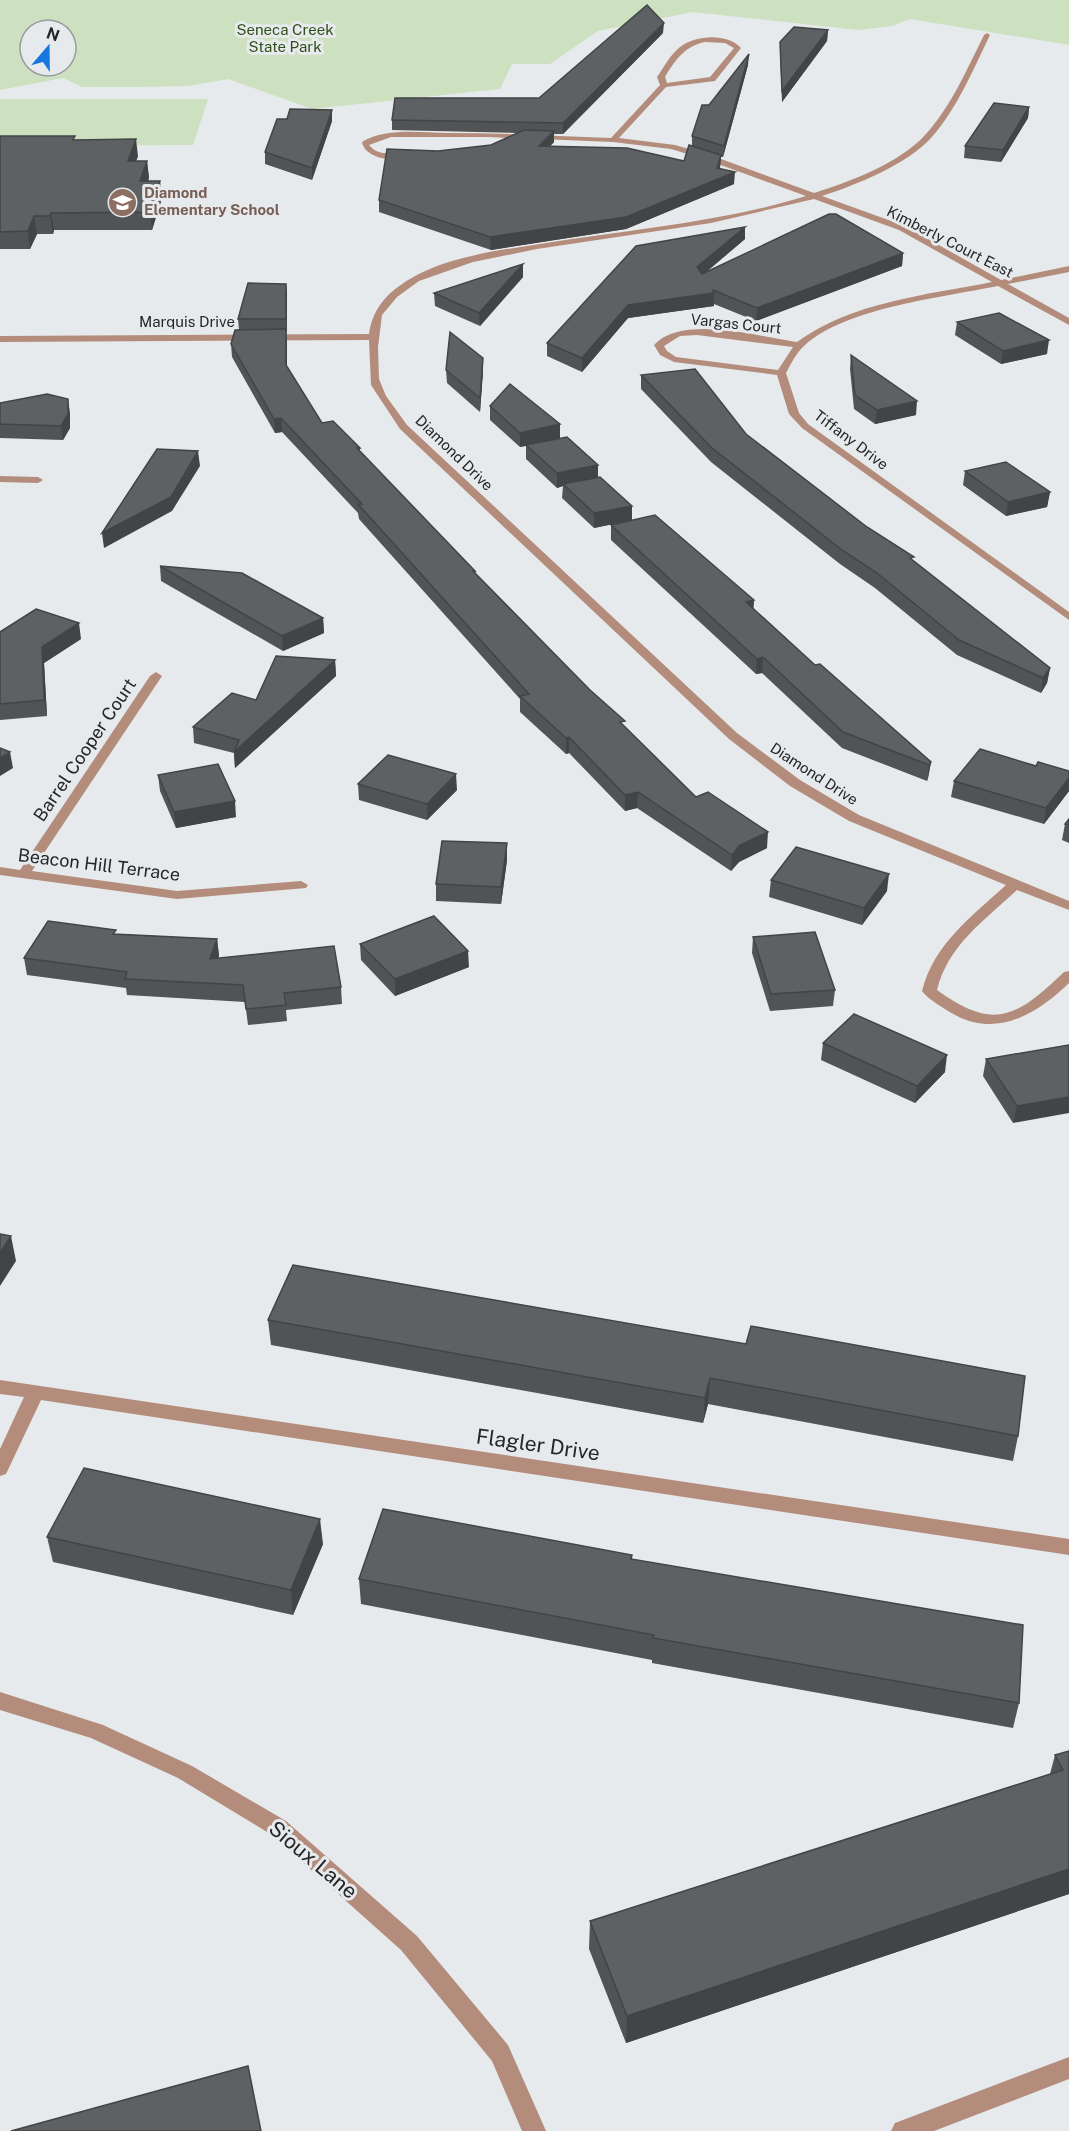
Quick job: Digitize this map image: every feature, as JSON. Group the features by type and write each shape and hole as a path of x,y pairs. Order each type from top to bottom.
{"street":[{"name":"Diamond Drive","path":"987,35 936,129 920,145 885,166 815,195 733,216 512,251 460,262 420,277 396,293 378,311 374,337 375,384 403,426 733,736 795,783 854,818 1069,906"},
{"path":"613,140 664,85 712,79 738,48 734,44 722,41 701,40 690,43 681,49 661,77 664,85"},
{"name":"Kimberly Court East","path":"421,156 385,156 371,152 365,144 373,139 391,135 613,140 672,147 710,158 902,228 1069,322"},
{"path":"511,145 521,137"},
{"path":"781,373 799,345 817,332 846,318 906,302 1069,268"},
{"name":"Vargas Court","path":"781,373 674,359 663,353 659,345 667,338 681,333 704,333 799,345"},
{"name":"Marquis Drive","path":"0,339 374,337"},
{"name":"Tiffany Drive","path":"781,373 794,414 805,426 1069,617"},
{"path":"0,479 38,480"},
{"name":"Barrel Cooper Court","path":"24,874 156,675"},
{"name":"Beacon Hill Terrace","path":"0,870 177,895 301,885"},
{"path":"1014,885 946,950 931,975 929,991 962,1013 992,1021 1016,1017 1043,1001 1069,975"},
{"name":"Flagler Drive","path":"0,1387 1069,1547"},
{"path":"0,1470 35,1393"},
{"name":"Sioux Lane","path":"0,1701 96,1731 185,1772 279,1828 409,1943 500,2053 534,2131"},
{"path":"903,2131 1069,2068"}],"green space":[{"name":"Seneca Creek State Park","path":"0,0 1069,0 1069,45 910,19 892,26 858,30 693,12 598,31 550,64 512,64 500,89 312,109 228,79 188,86 82,87 63,78 0,90"},
{"path":"0,99 208,99 193,145 0,146"}],"building":[{"path":"647,5 664,23 563,123 392,120 395,98 539,98"},
{"path":"794,27 828,30 782,91 780,42"},
{"path":"749,54 724,146 692,136 702,105 709,105"},
{"path":"994,103 1029,107 1003,150 965,146"},
{"path":"290,109 332,110 312,168 265,152 277,119 287,119"},
{"path":"524,130 554,131 539,146 627,148 684,161 689,145 721,155 717,168 735,172 626,217 490,237 379,200 387,149 438,151 491,145"},
{"path":"0,136 75,136 73,140 136,139 128,161 147,161 140,181 160,181 150,212 51,213 50,216 34,216 28,231 0,232"},
{"path":"829,214 836,214 903,253 757,308 713,290 714,293 628,305 582,358 547,343 636,246 745,227 697,267 702,274"},
{"path":"523,264 479,313 434,293"},
{"path":"248,283 286,284 286,319 238,319"},
{"path":"999,313 1049,340 1003,351 957,322"},
{"path":"286,329 286,365 322,423 333,421 360,448 357,448 475,571 473,571 590,690 625,721 620,722 696,797 708,792 768,832 740,845 732,855 638,792 625,795 569,737 566,738 520,696 529,694 358,504 362,504 281,418 274,419 231,344 235,330"},
{"path":"450,332 483,358 480,398 446,370"},
{"path":"851,355 917,401 877,410 855,395"},
{"path":"695,369 746,434 867,527 914,557 910,558 1050,668 1043,678 959,640 877,573 842,550 712,448 641,375"},
{"path":"510,384 560,424 520,433 490,406"},
{"path":"47,394 68,399 68,414 61,426 0,424 0,403"},
{"path":"567,437 598,465 557,473 526,445"},
{"path":"157,449 198,451 171,497 102,533"},
{"path":"1006,462 1050,492 1008,502 965,471"},
{"path":"600,477 632,506 594,513 563,484"},
{"path":"655,515 754,600 746,602 815,665 820,664 931,762 929,765 843,732 763,657 757,659 611,525"},
{"path":"160,566 242,573 323,618 282,636"},
{"path":"36,609 79,623 42,647 44,700 0,704 0,632"},
{"path":"276,656 335,660 234,752 239,740 193,727 232,693 256,700"},
{"path":"0,748 10,752 0,758"},
{"path":"980,749 1036,766 1038,762 1069,771 1069,778 1046,808 954,781"},
{"path":"388,755 456,774 427,804 358,784"},
{"path":"218,764 235,801 174,812 158,775"},
{"path":"442,841 507,843 501,887 436,884"},
{"path":"796,847 889,874 864,908 771,880"},
{"path":"434,916 468,951 395,979 360,944"},
{"path":"48,921 116,930 113,934 217,939 210,959 334,946 341,987 284,993 286,1005 246,1009 243,985 125,979 127,972 24,958"},
{"path":"815,932 835,990 771,994 753,937"},
{"path":"854,1014 947,1055 917,1086 823,1043"},
{"path":"1069,1045 1069,1097 1017,1106 986,1059"},
{"path":"0,1234 11,1236 0,1253"},
{"path":"293,1265 746,1344 751,1326 1025,1376 1018,1436 710,1378 705,1398 268,1320"},
{"path":"84,1468 320,1519 291,1590 47,1537"},
{"path":"383,1509 632,1555 631,1559 1023,1625 1019,1703 653,1638 654,1635 359,1579"},
{"path":"1069,1751 1069,1869 627,2016 590,1921 1063,1770 1055,1755"},
{"path":"248,2066 261,2131 11,2131"}],"place":[{"name":"Diamond Elementary School","path":"123,202"}]}
